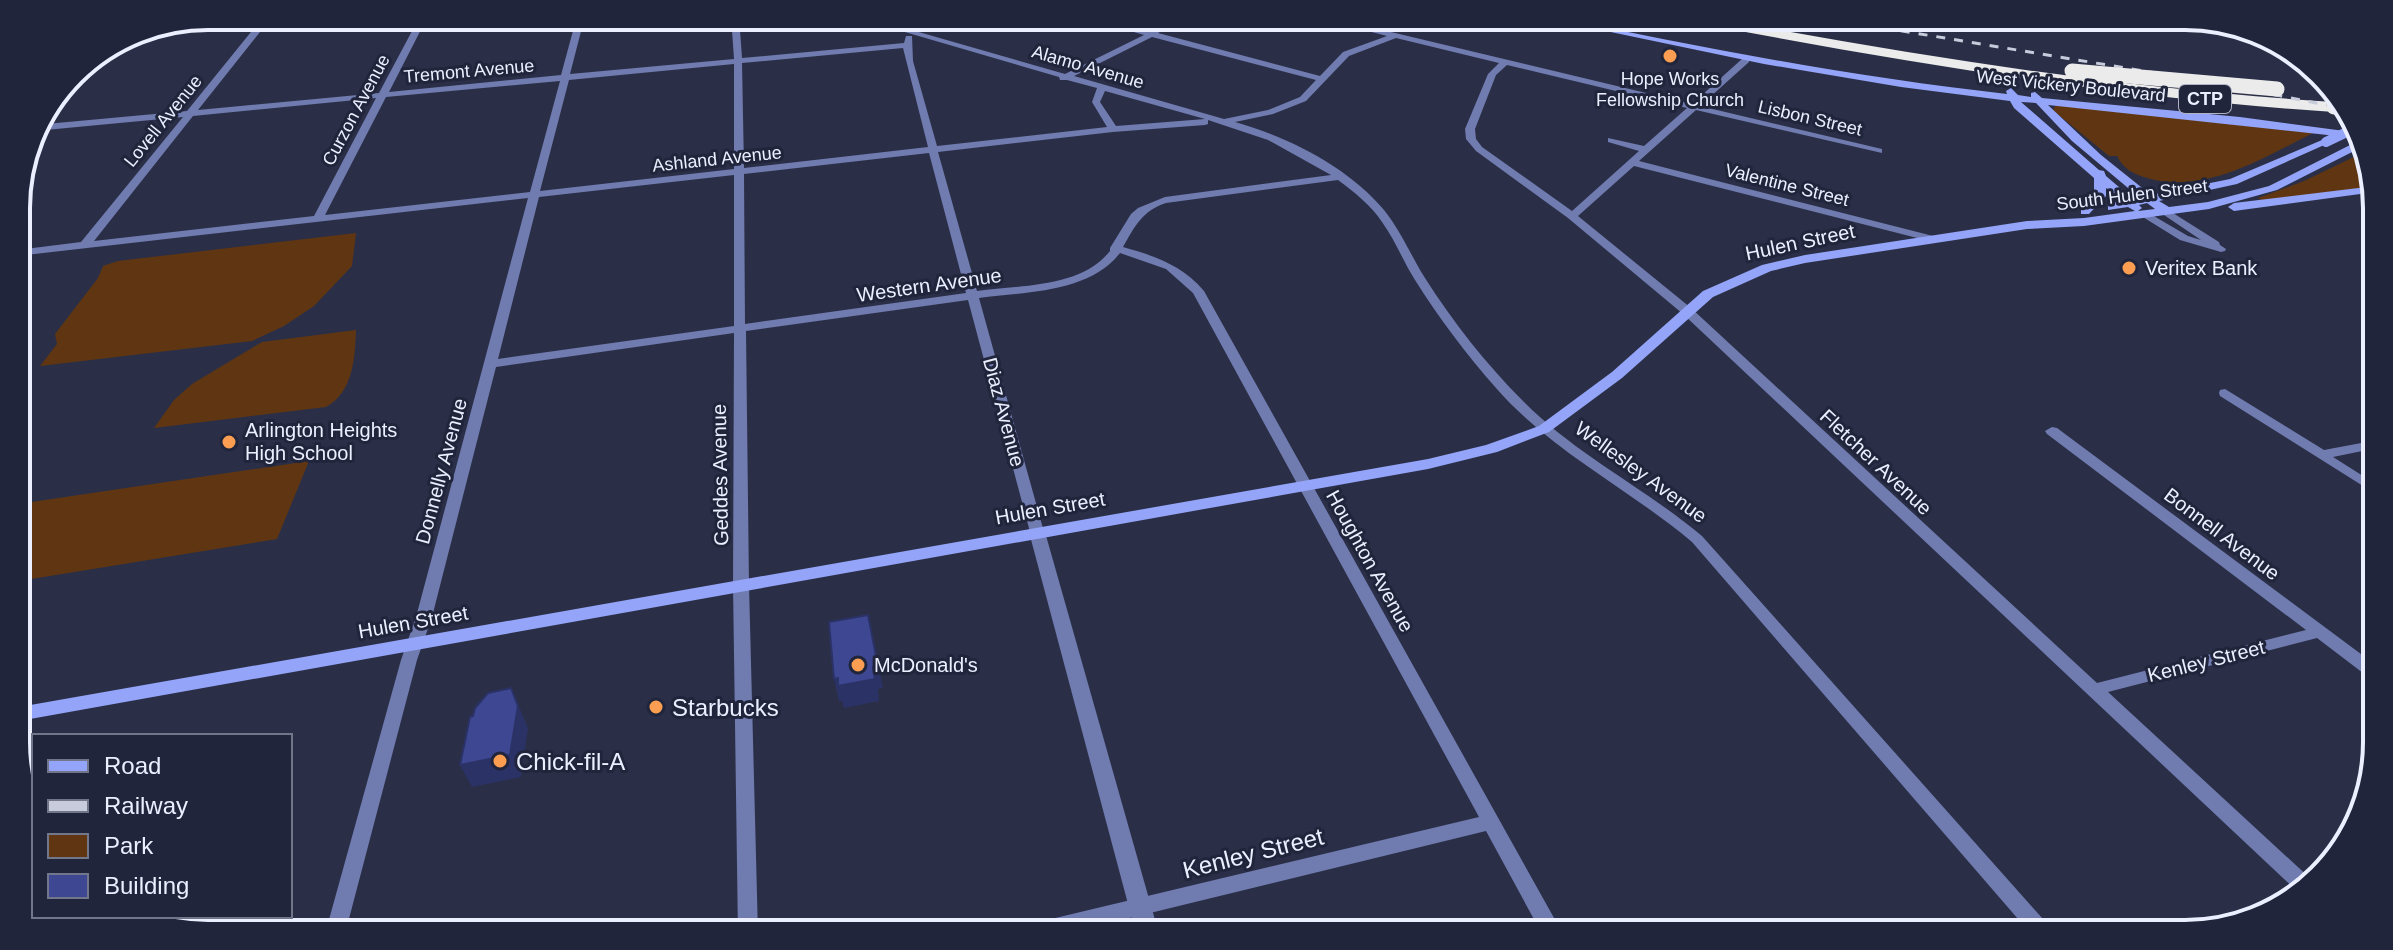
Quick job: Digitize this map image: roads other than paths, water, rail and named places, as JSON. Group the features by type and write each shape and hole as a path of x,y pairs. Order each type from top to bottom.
{"highway":[{"name":"CTP","path":"1770,30 2222,101 2331,106"},
{"name":"CTP","path":"1824,30 2074,78 2319,91"}],"main road":[{"name":"West Vickery Boulevard","path":"1604,30 1746,60 1947,89 2224,110 2344,128"},
{"name":"West Vickery Boulevard","path":"1881,79 1894,76 2013,94"},
{"path":"1947,89 1983,99 2037,121"},
{"path":"2013,94 2018,106 2100,173 2143,214"},
{"name":"West Vickery Boulevard","path":"2035,96 2348,135"},
{"path":"2035,96 2054,119 2165,211 2201,211 2361,191"},
{"name":"South Hulen Street","path":"2037,223 2245,178 2346,132"},
{"name":"South Hulen Street","path":"2037,223 2084,222 2218,203 2273,188 2353,148"},
{"path":"2085,211 2100,196 2100,173"},
{"name":"Hulen Street","path":"30,712 1428,464 1491,449 1544,429 1617,375 1708,294 1767,268 2037,223"}],"street":[{"name":"Lovell Avenue","path":"84,246 256,30"},
{"name":"Curzon Avenue","path":"317,220 417,30"},
{"name":"Donnelly Avenue","path":"339,920 413,644 424,617 577,30"},
{"name":"Geddes Avenue","path":"736,30 748,920"},
{"name":"Alamo Avenue","path":"900,30 1221,122"},
{"path":"1136,30 1321,79"},
{"path":"1063,78 1159,30"},
{"name":"Lisbon Street","path":"1374,30 1879,151"},
{"path":"907,45 907,39 917,35"},
{"name":"Ashland Avenue","path":"30,252 1113,129 1221,122 1292,105 1313,91 1346,54 1396,35"},
{"name":"Tremont Avenue","path":"50,127 907,45"},
{"name":"Diaz Avenue","path":"907,45 933,151 1144,920"},
{"path":"1572,216 1746,60"},
{"name":"Fletcher Avenue","path":"1505,62 1492,74 1470,129 1471,139 1490,159 1572,216 1687,311 2298,879"},
{"path":"1102,88 1096,102 1113,129"},
{"name":"Wellesley Avenue","path":"1221,122 1294,146 1374,206 1394,229 1418,277 1502,385 1544,429 1676,520 1697,539 1859,728 2031,920"},
{"path":"1611,140 1646,150"},
{"name":"Valentine Street","path":"1632,162 1933,239"},
{"name":"Western Avenue","path":"490,364 973,297 1070,280 1100,267 1140,209 1155,202 1338,177"},
{"path":"2143,214 2184,238 2221,249 2165,211"},
{"name":"Houghton Avenue","path":"1115,248 1169,264 1198,291 1545,920"},
{"path":"2225,393 2363,482"},
{"name":"Bonnell Avenue","path":"2052,431 2363,664"},
{"path":"2321,455 2363,447"},
{"name":"Kenley Street","path":"2093,690 2320,632"},
{"name":"Kenley Street","path":"1086,920 1492,822"}],"railway":[{"path":"1896,30 2210,82 2331,106"}],"place":[{"name":"Hope Works Fellowship Church","path":"1670,56"},
{"name":"Veritex Bank","path":"2129,268"},
{"name":"Arlington Heights High School","path":"229,442"},
{"name":"McDonald's","path":"858,665"},
{"name":"Starbucks","path":"656,707"},
{"name":"Chick-fil-A","path":"500,761"}]}
